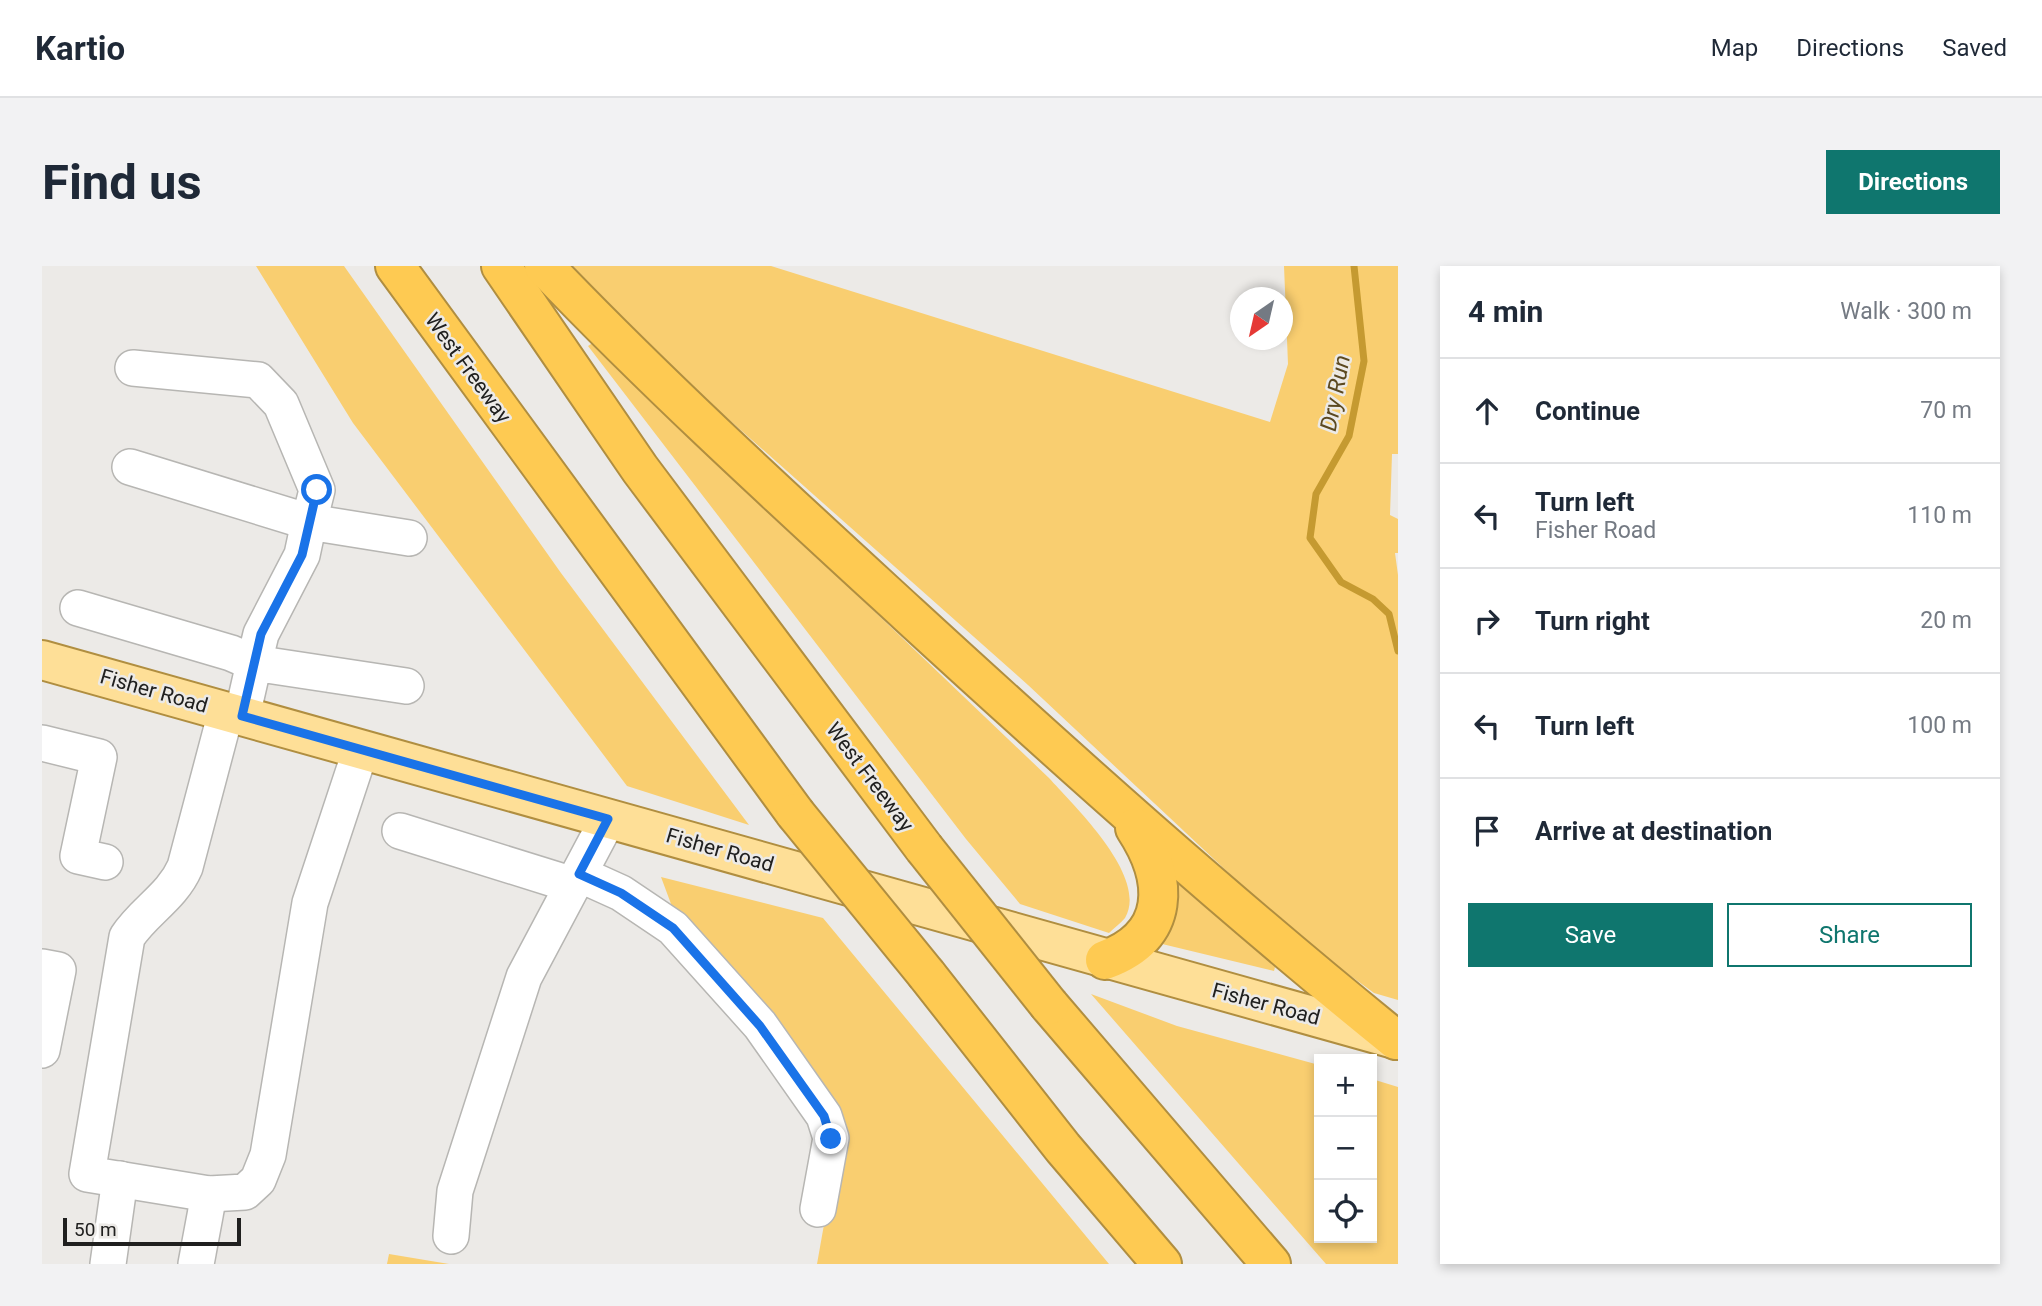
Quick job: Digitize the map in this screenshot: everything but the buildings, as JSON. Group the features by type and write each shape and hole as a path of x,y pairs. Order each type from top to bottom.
{"highway":[{"name":"West Freeway","path":"395,266 796,813 1063,1148 1162,1264"},
{"name":"West Freeway","path":"501,266 640,470 923,848 1049,1005 1271,1264"},
{"path":"544,266 636,362 725,447 1124,812 1397,1040"},
{"path":"1105,960 1136,945 1155,917 1158,901 1155,865 1124,812"}],"main road":[{"name":"Fisher Road","path":"42,660 1397,1040"}],"lane":[{"path":"133,368 258,380 281,404 317,490 302,555 261,634 254,663 234,714 177,886 138,920 127,937 87,1174 209,1194 245,1192 258,1180 268,1155 310,903 361,750"},
{"path":"130,467 309,522 409,538"},
{"path":"78,608 231,653 254,663 405,686"},
{"path":"42,743 99,757 78,856 105,862"},
{"path":"451,1236 455,1191 524,977 608,819"},
{"path":"400,831 621,893 673,928 760,1026 824,1116 831,1139 818,1209"},
{"path":"42,967 58,970 42,1050"},
{"path":"108,1264 120,1179"},
{"path":"196,1264 209,1194"}],"shaded area":[{"path":"256,266 344,266 561,573 749,825 627,786 353,423"},
{"path":"573,266 771,266 1270,422 1288,364 1287,350 1293,350 1293,287 1285,287 1284,266 1398,266 1398,454 1392,454 1390,515 1398,519 1398,553 1395,553 1398,575 1398,1000 1374,993 1296,936 1028,685 645,345"},
{"path":"597,340 654,401 1049,778 1090,824 1118,863 1127,883 1130,901 1125,918 1109,933 1020,904 966,839 588,346"},
{"path":"1172,868 1277,959 1274,971 1158,943"},
{"path":"661,877 823,918 1109,1264 817,1264 839,1140 680,928"},
{"path":"1091,994 1177,1026 1314,1064 1314,1243 1377,1243 1377,1081 1398,1087 1398,1264 1326,1264"},
{"path":"389,1254 449,1264 387,1264"}],"waterway":[{"name":"Dry Run","path":"1354,266 1364,361 1349,436 1316,494 1310,538 1341,582 1373,599 1389,614 1398,651"}],"route":[{"path":"317,490 302,555 261,634 242,716 608,819 579,874 621,893 673,928 760,1026 824,1116 831,1139"}]}
